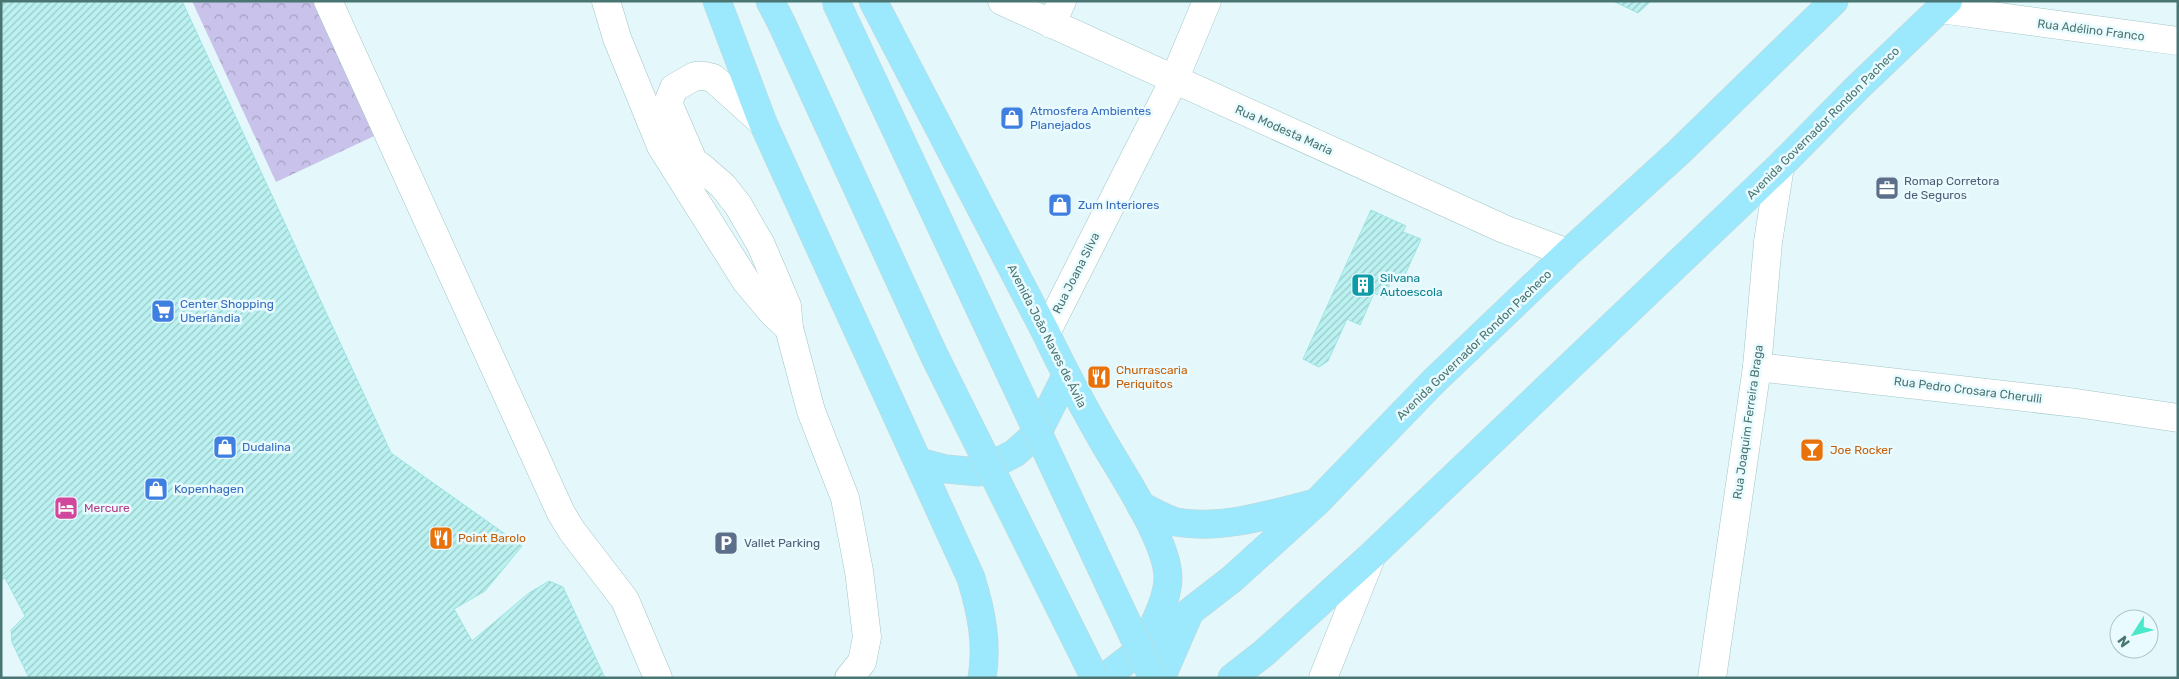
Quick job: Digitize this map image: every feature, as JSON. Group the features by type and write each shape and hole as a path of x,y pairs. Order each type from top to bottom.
{"main road":[{"path":"717,1 763,122 971,578 982,616 985,659 982,678"},
{"name":"Avenida João Naves de Ávila","path":"873,1 1046,333 1066,376 1141,506 1165,554 1168,579 1161,608 1143,649"},
{"name":"Avenida Governador Rondon Pacheco","path":"1104,678 1232,579 1317,502 1434,381 1679,152 1834,1"},
{"path":"836,2 1153,678"},
{"name":"Avenida Governador Rondon Pacheco","path":"1232,678 1264,653 1372,555 1780,166 1856,89 1944,5"},
{"path":"776,12 934,355 1094,678"},
{"path":"919,462 946,469 978,472 1015,453 1038,432 1066,376"},
{"path":"1141,506 1175,522 1202,524 1239,521 1317,502"},
{"path":"1160,678 1190,612"},
{"path":"1125,678 1143,649"}],"street":[{"path":"328,1 561,513 572,531 625,600 658,678"},
{"path":"606,1 616,38 661,146 746,281 772,312 789,328"},
{"name":"Rua Modesta Maria","path":"1002,1 1056,12 1174,80 1504,229 1568,254"},
{"name":"Rua Joana Silva","path":"1046,333 1174,80 1207,1"},
{"name":"Rua Adélino Franco","path":"1944,5 2004,18 2178,41"},
{"path":"763,122 712,78 695,76 674,88 668,104 695,161 723,186 761,244 787,306 789,328 811,411 845,498 858,571 867,636 862,662 849,678"},
{"name":"Rua Joaquim Ferreira Braga","path":"1712,678 1757,367 1768,242 1780,166"},
{"name":"Rua Pedro Crosara Cherulli","path":"1757,367 2076,403 2178,418"},
{"name":"Avenida Governador Rondon Pacheco","path":"1324,678 1372,555"}],"green space":[{"path":"192,1 328,1 387,130 276,182"}],"building":[{"name":"Center Shopping Uberlândia","path":"1,1 182,1 391,453 522,546 485,591 454,609 472,641 529,593 549,581 563,587 605,678 29,678 12,642 11,630 25,616 5,578 1,580"},
{"path":"1613,1 1651,1 1638,13"},
{"name":"Silvana Autoescola","path":"1371,210 1406,226 1403,232 1421,239 1404,277 1395,273 1384,298 1374,293 1360,325 1347,319 1328,361 1319,367 1303,359"}],"place":[{"name":"Atmosfera Ambientes Planejados","path":"1012,118"},
{"name":"Romap Corretora de Seguros","path":"1887,188"},
{"name":"Zum Interiores","path":"1060,205"},
{"name":"Silvana Autoescola","path":"1363,285"},
{"name":"Center Shopping Uberlândia","path":"163,311"},
{"name":"Churrascaria Periquitos","path":"1099,377"},
{"name":"Dudalina","path":"225,447"},
{"name":"Joe Rocker","path":"1812,450"},
{"name":"Kopenhagen","path":"156,489"},
{"name":"Mercure","path":"66,508"},
{"name":"Point Barolo","path":"441,538"},
{"name":"Vallet Parking","path":"726,543"}]}
